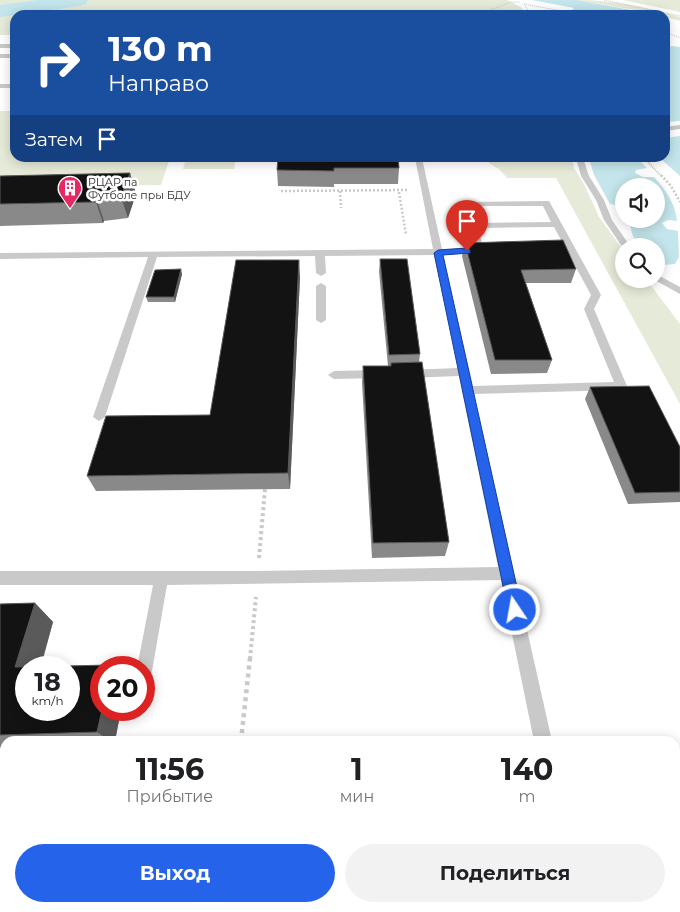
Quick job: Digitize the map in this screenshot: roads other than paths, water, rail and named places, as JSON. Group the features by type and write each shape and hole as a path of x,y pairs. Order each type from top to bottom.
{"lane":[{"path":"419,162 542,736"},
{"path":"580,162 585,176 600,200 608,220 620,238"},
{"path":"0,256 409,254 483,250 473,226 467,204 546,203 557,224 565,248 596,295 589,309 621,386 468,390"},
{"path":"473,226 557,224"},
{"path":"320,254 321,273"},
{"path":"99,417 153,255"},
{"path":"665,282 680,291"},
{"path":"321,286 322,320"},
{"path":"334,375 464,372"},
{"path":"0,578 161,579 507,573"},
{"path":"147,656 161,579"}],"water":[{"path":"532,0 577,0 631,10 572,10 574,8"},
{"path":"670,46 680,47 680,121 670,122"},
{"path":"680,136 680,176 664,162 670,162 670,137"},
{"path":"590,162 641,162 647,168 636,170 635,173 643,177 655,178 615,178 615,205 610,204 594,175"},
{"path":"665,191 672,203 677,221 665,222"},
{"path":"665,227 667,229 678,231 679,257 675,264 665,265 665,238 634,238 631,228"}],"waterway":[{"path":"0,11 79,0"}],"place":[{"name":"РЦАР па Футболе пры БДУ","path":"70,209"}]}
